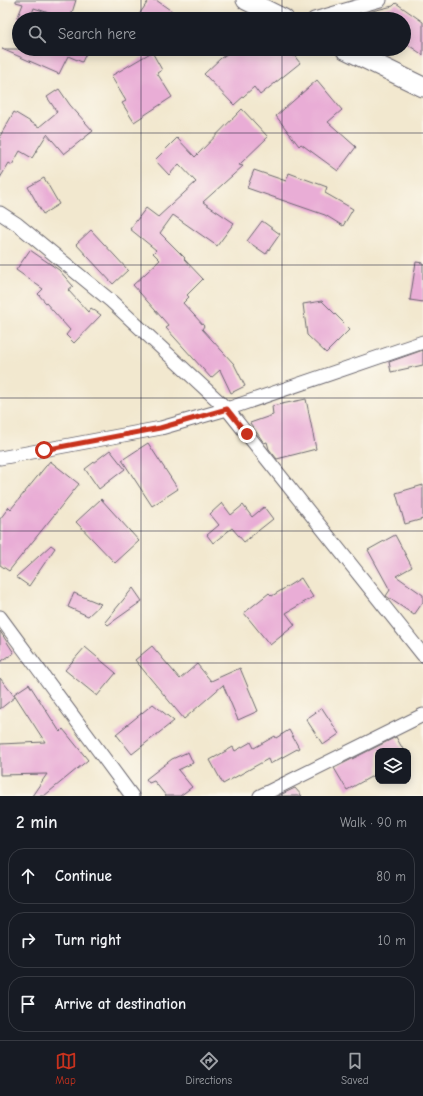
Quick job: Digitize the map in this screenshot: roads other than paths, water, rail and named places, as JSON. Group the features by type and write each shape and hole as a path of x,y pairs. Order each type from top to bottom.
{"main road":[{"path":"246,0 270,12"},
{"path":"359,56 423,87"}],"street":[{"path":"338,12 380,0"},
{"path":"0,213 17,224 111,301 227,409 423,655"},
{"path":"0,458 160,428 227,409 423,342"},
{"path":"0,616 132,796"},
{"path":"260,796 423,715"}]}
